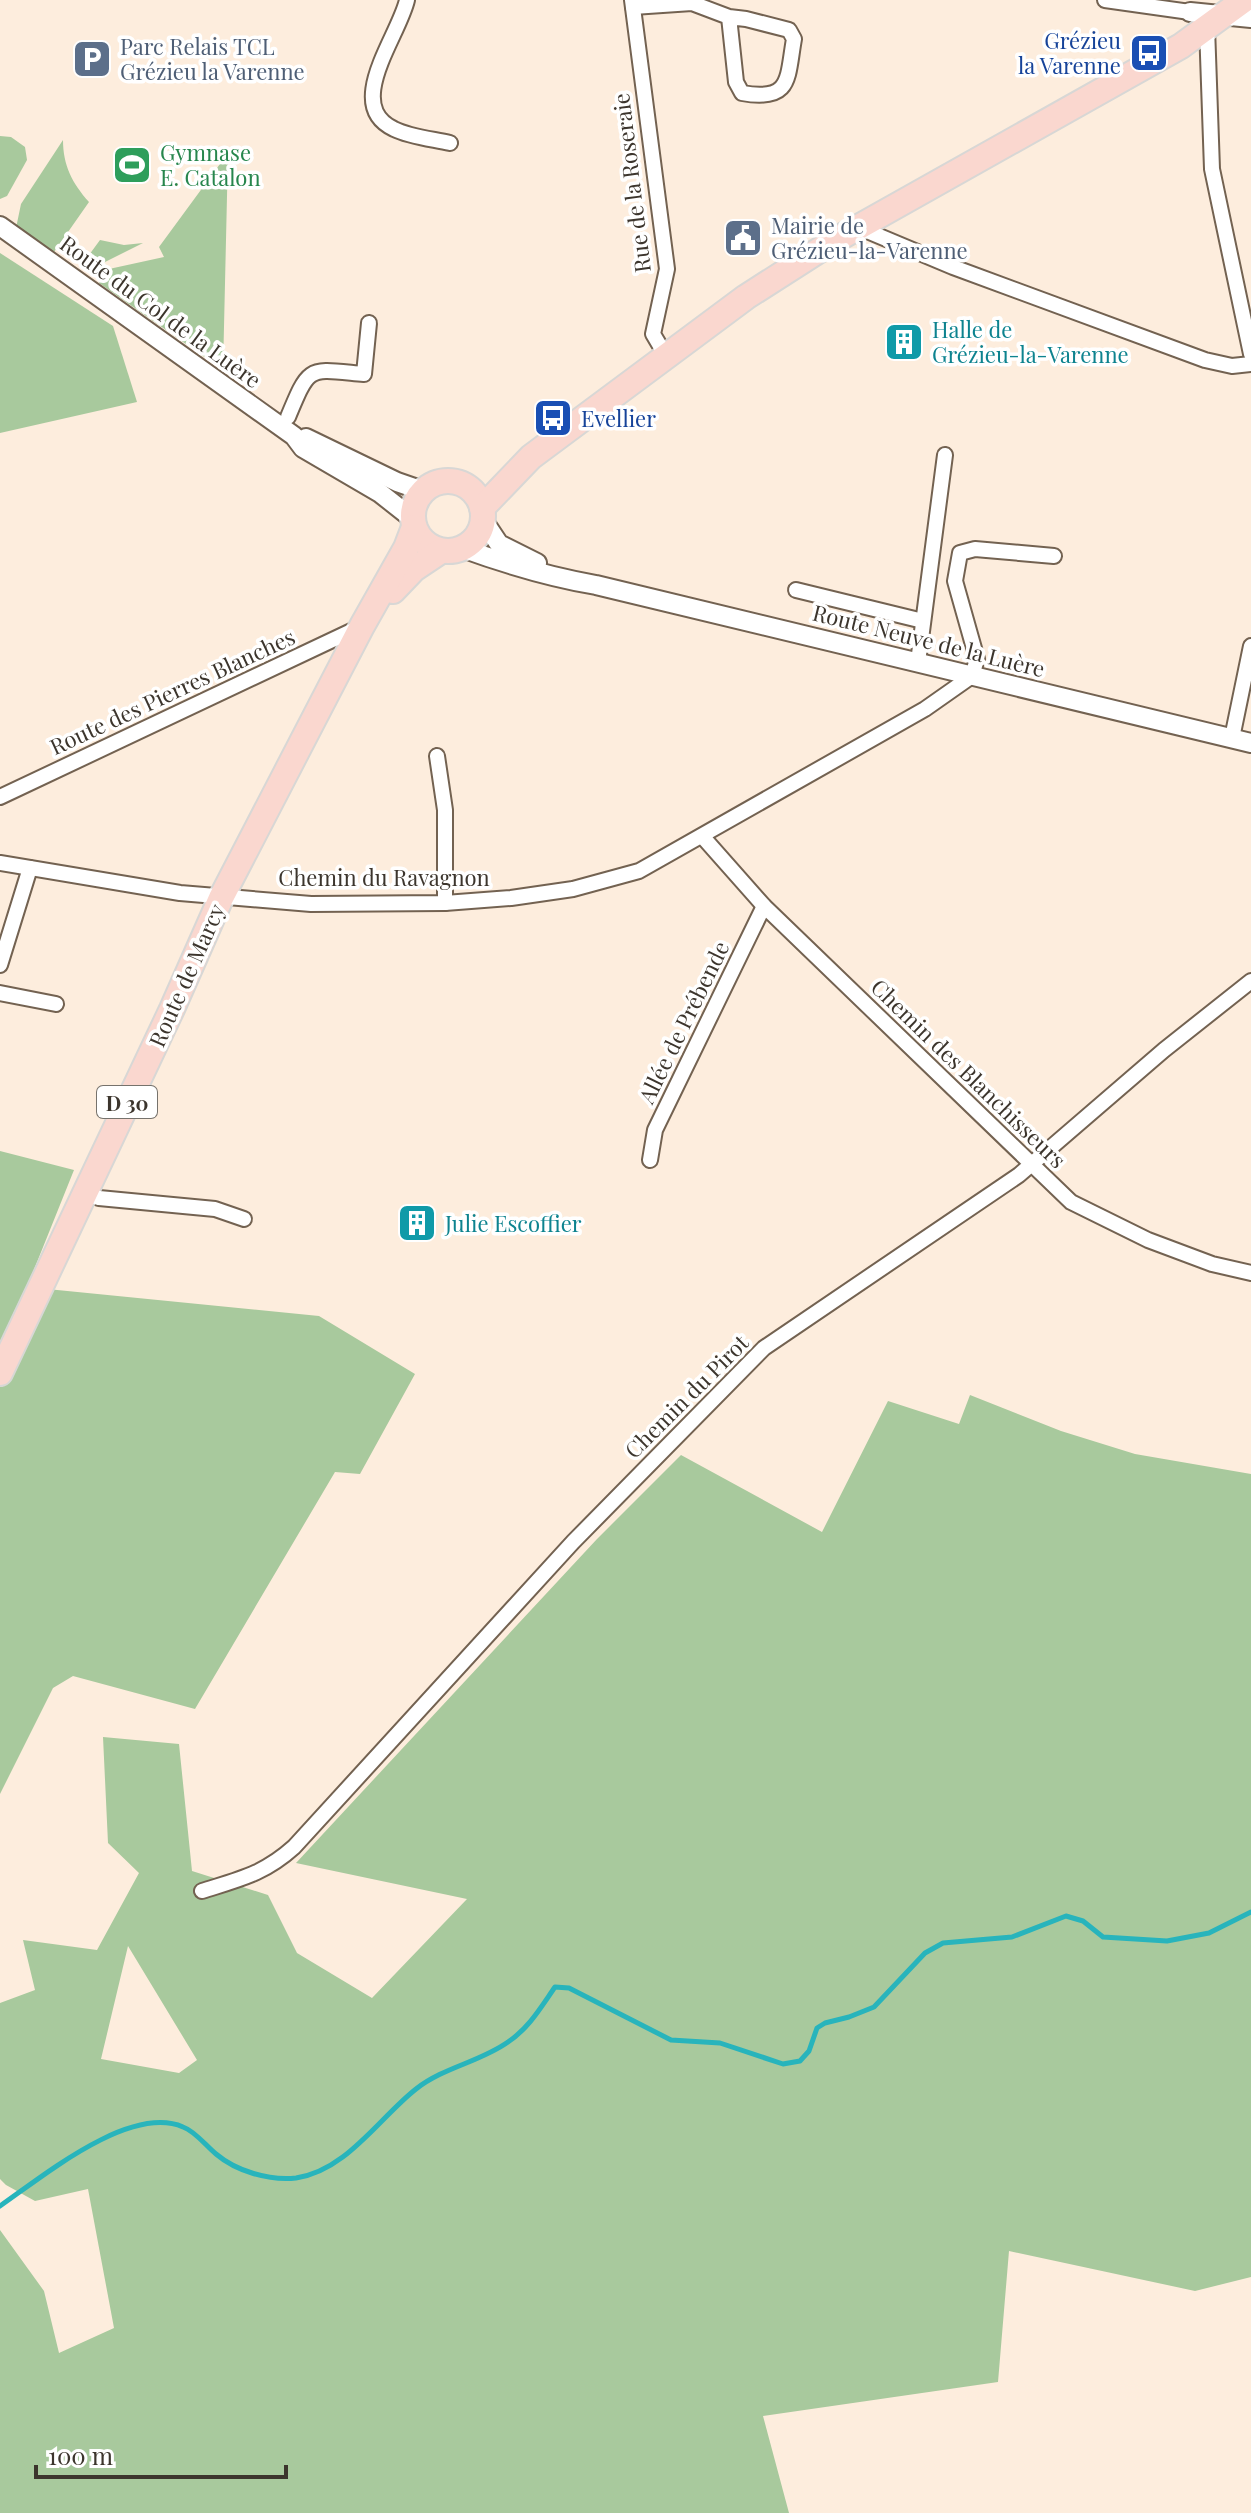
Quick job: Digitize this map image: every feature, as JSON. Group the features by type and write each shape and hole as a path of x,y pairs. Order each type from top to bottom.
{"main road":[{"path":"482,514 531,457 746,297 832,242 1181,46 1206,19 1244,0"},
{"path":"466,486 531,457"},
{"path":"451,481 466,486 476,495 482,514 479,532 452,549 430,546 413,523 417,499 436,483 451,481"},
{"name":"Route de Marcy","path":"0,1373 221,898 362,626 406,548 413,523"},
{"name":"Route de Marcy","path":"362,626 401,580 452,549"}],"street":[{"path":"407,0 373,82 379,119 396,130 450,143"},
{"path":"1105,0 1131,2 1206,19 1251,18"},
{"path":"632,4 692,3 729,17 789,30 794,39 785,84 780,91 768,95 742,93 736,82 729,17"},
{"name":"Rue de la Roseraie","path":"632,4 667,269 653,334 666,356"},
{"path":"1206,19 1212,169 1251,354"},
{"name":"Route du Col de la Luère","path":"0,226 294,436 303,448 380,493 413,523"},
{"path":"860,228 905,249 1205,360 1232,366 1251,364"},
{"path":"288,417 304,379 319,370 364,374 369,323"},
{"name":"Route du Col de la Luère","path":"294,436 309,439 397,482 423,491"},
{"path":"918,662 945,455"},
{"name":"Route Neuve de la Luère","path":"482,514 499,544 514,553 596,585"},
{"name":"Route Neuve de la Luère","path":"452,549 522,569 1251,743"},
{"path":"972,676 977,659 955,581 960,553 975,549 1054,556"},
{"path":"796,590 923,621"},
{"name":"Route des Pierres Blanches","path":"0,797 362,626"},
{"path":"1232,738 1249,668 1251,646"},
{"name":"Chemin du Ravagnon","path":"0,863 221,898 311,904 445,903 573,889 639,871 925,709 972,676"},
{"path":"437,756 445,810 445,903"},
{"name":"Chemin des Blanchisseurs","path":"702,836 764,906 1071,1202 1186,1255 1251,1273"},
{"path":"0,965 30,868"},
{"name":"Allée de Prébende","path":"650,1160 655,1130 764,906"},
{"name":"Chemin du Pirot","path":"202,1891 274,1865 294,1847 563,1553 764,1348 1033,1163 1164,1050 1251,981"},
{"path":"0,993 56,1004"},
{"path":"84,1193 99,1198 215,1209 244,1219"}],"green space":[{"path":"0,136 11,137 25,147 27,160 7,196 0,199"},
{"path":"63,140 70,173 89,202 54,252 16,228 21,204"},
{"path":"228,153 223,370 99,283 109,269 164,257 159,247"},
{"path":"100,240 124,245 143,243 87,271 81,266"},
{"path":"0,253 113,326 137,402 0,433"},
{"path":"0,1151 74,1170 27,1287 319,1316 415,1374 360,1474 335,1472 195,1709 73,1676 53,1688 0,1794"},
{"path":"970,1395 1061,1431 1135,1454 1251,1474 1251,2277 1195,2291 1009,2251 998,2382 763,2416 789,2513 0,2513 0,2230 44,2291 59,2353 114,2328 88,2189 35,2201 0,2179 0,2003 35,1990 23,1940 97,1950 139,1873 108,1843 103,1737 179,1744 192,1871 268,1895 297,1953 372,1998 467,1899 296,1863 597,1539 681,1455 822,1532 888,1401 959,1424","holes":["128,1946 197,2060 179,2073 101,2059"]}],"waterway":[{"path":"0,2206 87,2147 113,2134 162,2123 187,2129 224,2160 253,2174 286,2179 314,2173 331,2165 361,2142 427,2081 486,2055 515,2036 534,2017 555,1987 569,1988 671,2040 720,2043 783,2064 800,2061 809,2051 817,2028 874,2007 925,1953 943,1943 1012,1937 1066,1916 1083,1921 1103,1937 1167,1941 1209,1933 1251,1912"}],"place":[{"name":"Grézieu la Varenne","path":"1149,53"},
{"name":"Parc Relais TCL Grézieu la Varenne","path":"92,59"},
{"name":"Gymnase E. Catalon","path":"132,165"},
{"name":"Mairie de Grézieu-la-Varenne","path":"743,238"},
{"name":"Halle de Grézieu-la-Varenne","path":"904,342"},
{"name":"Evellier","path":"553,418"},
{"name":"Julie Escoffier","path":"417,1223"}]}
